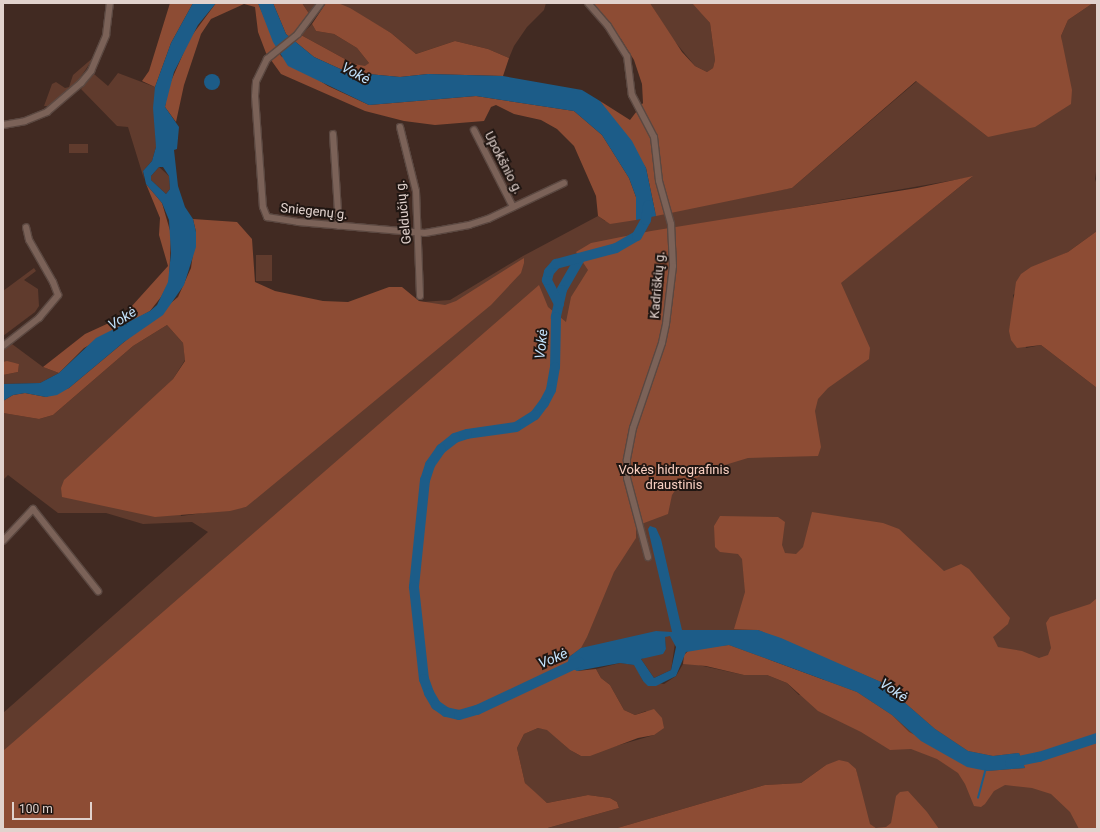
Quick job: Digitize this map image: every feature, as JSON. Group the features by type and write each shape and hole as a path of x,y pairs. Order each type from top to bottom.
{"street":[{"path":"3,125 25,121 47,112 81,83 91,71 106,36 110,3"},
{"name":"Sniegenų g.","path":"321,3 298,34 271,56 260,72 255,96 262,203 265,214 272,218 419,234 469,225 513,207 564,183"},
{"name":"Kadriškių g.","path":"588,3 608,26 627,56 632,95 654,137 659,181 671,224 673,266 666,324 662,343 632,428 627,460 627,478 648,557"},
{"name":"Geldučių g.","path":"400,127 416,191 419,234 420,296"},
{"name":"Upokšnio g.","path":"474,130 513,207"},
{"path":"333,134 339,226"},
{"path":"3,346 40,318 58,295 53,282 29,240 26,227"},
{"path":"3,541 33,509 98,591"}],"green space":[{"path":"170,3 193,3 171,43 155,87 142,81 149,71"},
{"path":"216,3 258,3 281,56 328,86 369,105 476,96 574,111 602,135 629,178 636,197 636,220 610,224 598,216 596,196 574,146 557,129 541,120 514,114 496,105 491,107 484,121 435,125 404,121 365,111 281,74 266,53 258,32 255,7 244,4 211,19 201,34 184,85 176,122 165,107 168,88 190,38"},
{"path":"273,3 302,3 310,15 301,35 354,64 365,66 369,63 357,48 334,34 316,31 312,24 326,3 338,3 350,8 391,33 416,54 455,41 488,49 509,58 503,76 428,74 400,77 347,72 314,57 286,34"},
{"path":"302,3 318,3 310,15"},
{"path":"338,3 546,3 544,10 527,27 514,46 509,58 488,49 455,41 416,54 391,33"},
{"path":"593,3 650,3 682,52 695,66 707,72 713,68 715,60 710,23 692,3 1093,3 1068,20 1061,36 1072,90 1071,104 1035,127 988,137 916,81 792,188 656,216 646,168 600,101 630,120 643,103 642,84 634,60 621,39"},
{"path":"650,3 692,3 698,8 710,23 715,60 713,68 707,72 695,66 671,37"},
{"name":"Vokės hidrografinis draustinis","path":"1093,3 1097,3 1097,165 1095,179 1097,185 1097,231 1068,252 1055,258 1013,295 1026,348 1041,345 1097,388 1097,829 876,828 869,824 865,813 856,769 826,765 801,783 765,785 614,829 544,829 619,808 617,802 610,798 588,795 547,803 525,783 517,748 524,734 538,728 547,729 570,750 581,756 654,735 646,711 635,715 624,710 610,685 601,678 596,669 620,663 635,665 643,681 664,684 676,676 683,664 694,664 744,675 767,675 787,683 799,695 838,672 675,643 671,670 654,678 641,659 666,649 665,639 3,751 3,713 208,532 192,522 143,524 106,513 58,513 8,475 3,480 3,413 39,419 53,415 133,346 167,325 183,343 185,360 173,379 149,402 181,516 246,507 407,303 450,300 523,256 598,216 605,221 792,188 917,81 988,137 1063,51 1061,36 1068,20","holes":["972,177 840,283 859,326 764,213"]},
{"path":"312,24 316,31 334,34 357,48 369,63 365,67 354,64 301,35"},
{"path":"95,56 75,85 49,106 44,106 52,84 56,82 65,88 69,87 73,75"},
{"path":"118,73 155,87 156,147 152,161 143,171 144,179 128,127 117,126 81,89 94,74 108,86"},
{"path":"69,144 88,144 88,153 69,153"},
{"path":"159,167 169,176 170,189 166,194 151,180 151,176"},
{"name":"Vokės hidrografinis draustinis","path":"973,176 841,283 870,348 869,359 828,388 818,399 815,411 821,447 818,456 748,458 715,468 676,489 672,495 668,514 636,526 636,538 614,572 587,637 581,648 569,657 577,671 596,669 601,678 610,685 624,710 635,715 654,709 662,718 664,728 654,735 638,738 590,756 581,756 570,750 547,730 538,728 524,734 517,748 525,783 547,803 588,795 610,798 617,802 619,808 544,829 3,829 3,751 539,285 548,307 566,322 571,297 588,270 576,252 591,243 651,231 917,188"},
{"path":"146,184 162,203 171,234 169,282 161,297 150,311 84,348 59,373 43,367 85,334 122,317 168,266 159,235 160,218"},
{"path":"193,219 237,222 252,239 255,282 275,291 323,301 348,302 389,287 402,287 419,301 445,305 456,301 524,258 524,263 521,273 491,305 246,507 230,511 155,517 62,497 61,488 64,480 173,379 185,361 183,343 167,325 133,346 53,415 39,419 3,413 3,401 13,395 25,393 46,397 69,388 178,297 191,268 196,232"},
{"path":"1097,231 1097,388 1041,345 1017,348 1011,340 1009,331 1016,282 1021,274 1031,267 1068,252"},
{"path":"256,255 272,255 272,281 256,281"},
{"path":"34,268 36,271 24,280 38,289 39,306 35,312 3,336 3,291"},
{"path":"12,344 43,367 59,373 40,383 3,384 3,375 18,372 19,364 3,362 3,349"},
{"path":"7,361 19,364 18,372 3,375 3,362"},
{"path":"812,512 883,523 899,529 944,571 961,564 969,569 1010,618 1008,624 993,637 998,647 1022,651 1039,658 1048,655 1051,648 1046,623 1050,617 1090,604 1097,598 1097,829 1079,829 1070,812 1051,794 1032,788 1005,785 994,791 985,804 981,807 974,806 965,784 958,773 937,759 911,749 890,750 861,732 818,711 787,683 767,675 744,675 706,666 683,664 684,655 690,649 729,645 857,692 892,715 909,732 987,771 1025,768 1019,753 993,756 968,751 935,729 881,682 758,630 734,629 745,592 742,559 738,554 720,552 715,547 714,526 720,516 778,517 785,522 782,545 785,553 796,554 803,547"},
{"path":"839,760 848,762 856,769 870,824 876,828 886,827 891,823 896,796 900,792 908,791 927,812 939,829 614,829 765,785 801,783 826,765"}],"water":[{"path":"193,3 216,3 198,25 174,72 165,107 179,127 177,149 174,150 178,186 185,207 193,219 196,232 196,247 184,285 163,315 124,342 69,388 57,395 46,397 25,393 13,395 3,401 3,384 40,383 59,373 96,338 150,311 157,305 168,282 171,253 169,220 162,203 146,184 143,171 152,161 156,147 153,108 155,87 171,43","holes":["159,167 163,167 169,176 170,189 166,194 151,180 151,176"]},
{"path":"258,3 273,3 286,34 314,57 347,72 400,77 428,74 503,76 582,90 600,101 632,141 646,168 656,216 636,220 636,197 629,178 602,135 574,111 476,96 369,105 288,66 273,42"},
{"path":"212,74 219,79 220,82 215,89 212,90 205,85 204,82 209,75"},
{"path":"650,526 656,528 661,539 682,630 758,630 781,638 881,682 935,729 968,751 993,756 1019,753 1025,768 987,771 967,767 921,741 892,715 857,692 729,645 686,652 676,676 656,686 648,686 643,681 634,665 620,663 577,671 567,666 569,657 581,648 656,631 672,632 648,529","holes":["670,636 676,647 671,670 654,678 641,659 663,654 666,649 665,637"]}],"waterway":[{"name":"Vokė","path":"559,304 547,280 549,272 556,264 616,248 637,236 646,220 648,205"},
{"name":"Vokė","path":"579,260 562,290 556,317 555,367 551,390 544,403 535,415 516,427 467,434 455,438 441,449 430,465 425,480 414,587 424,679 429,693 436,705 446,712 459,715 477,710 579,662"},
{"name":"Vokė","path":"1010,763 1039,757 1097,738"},
{"path":"978,798 985,771"}]}
